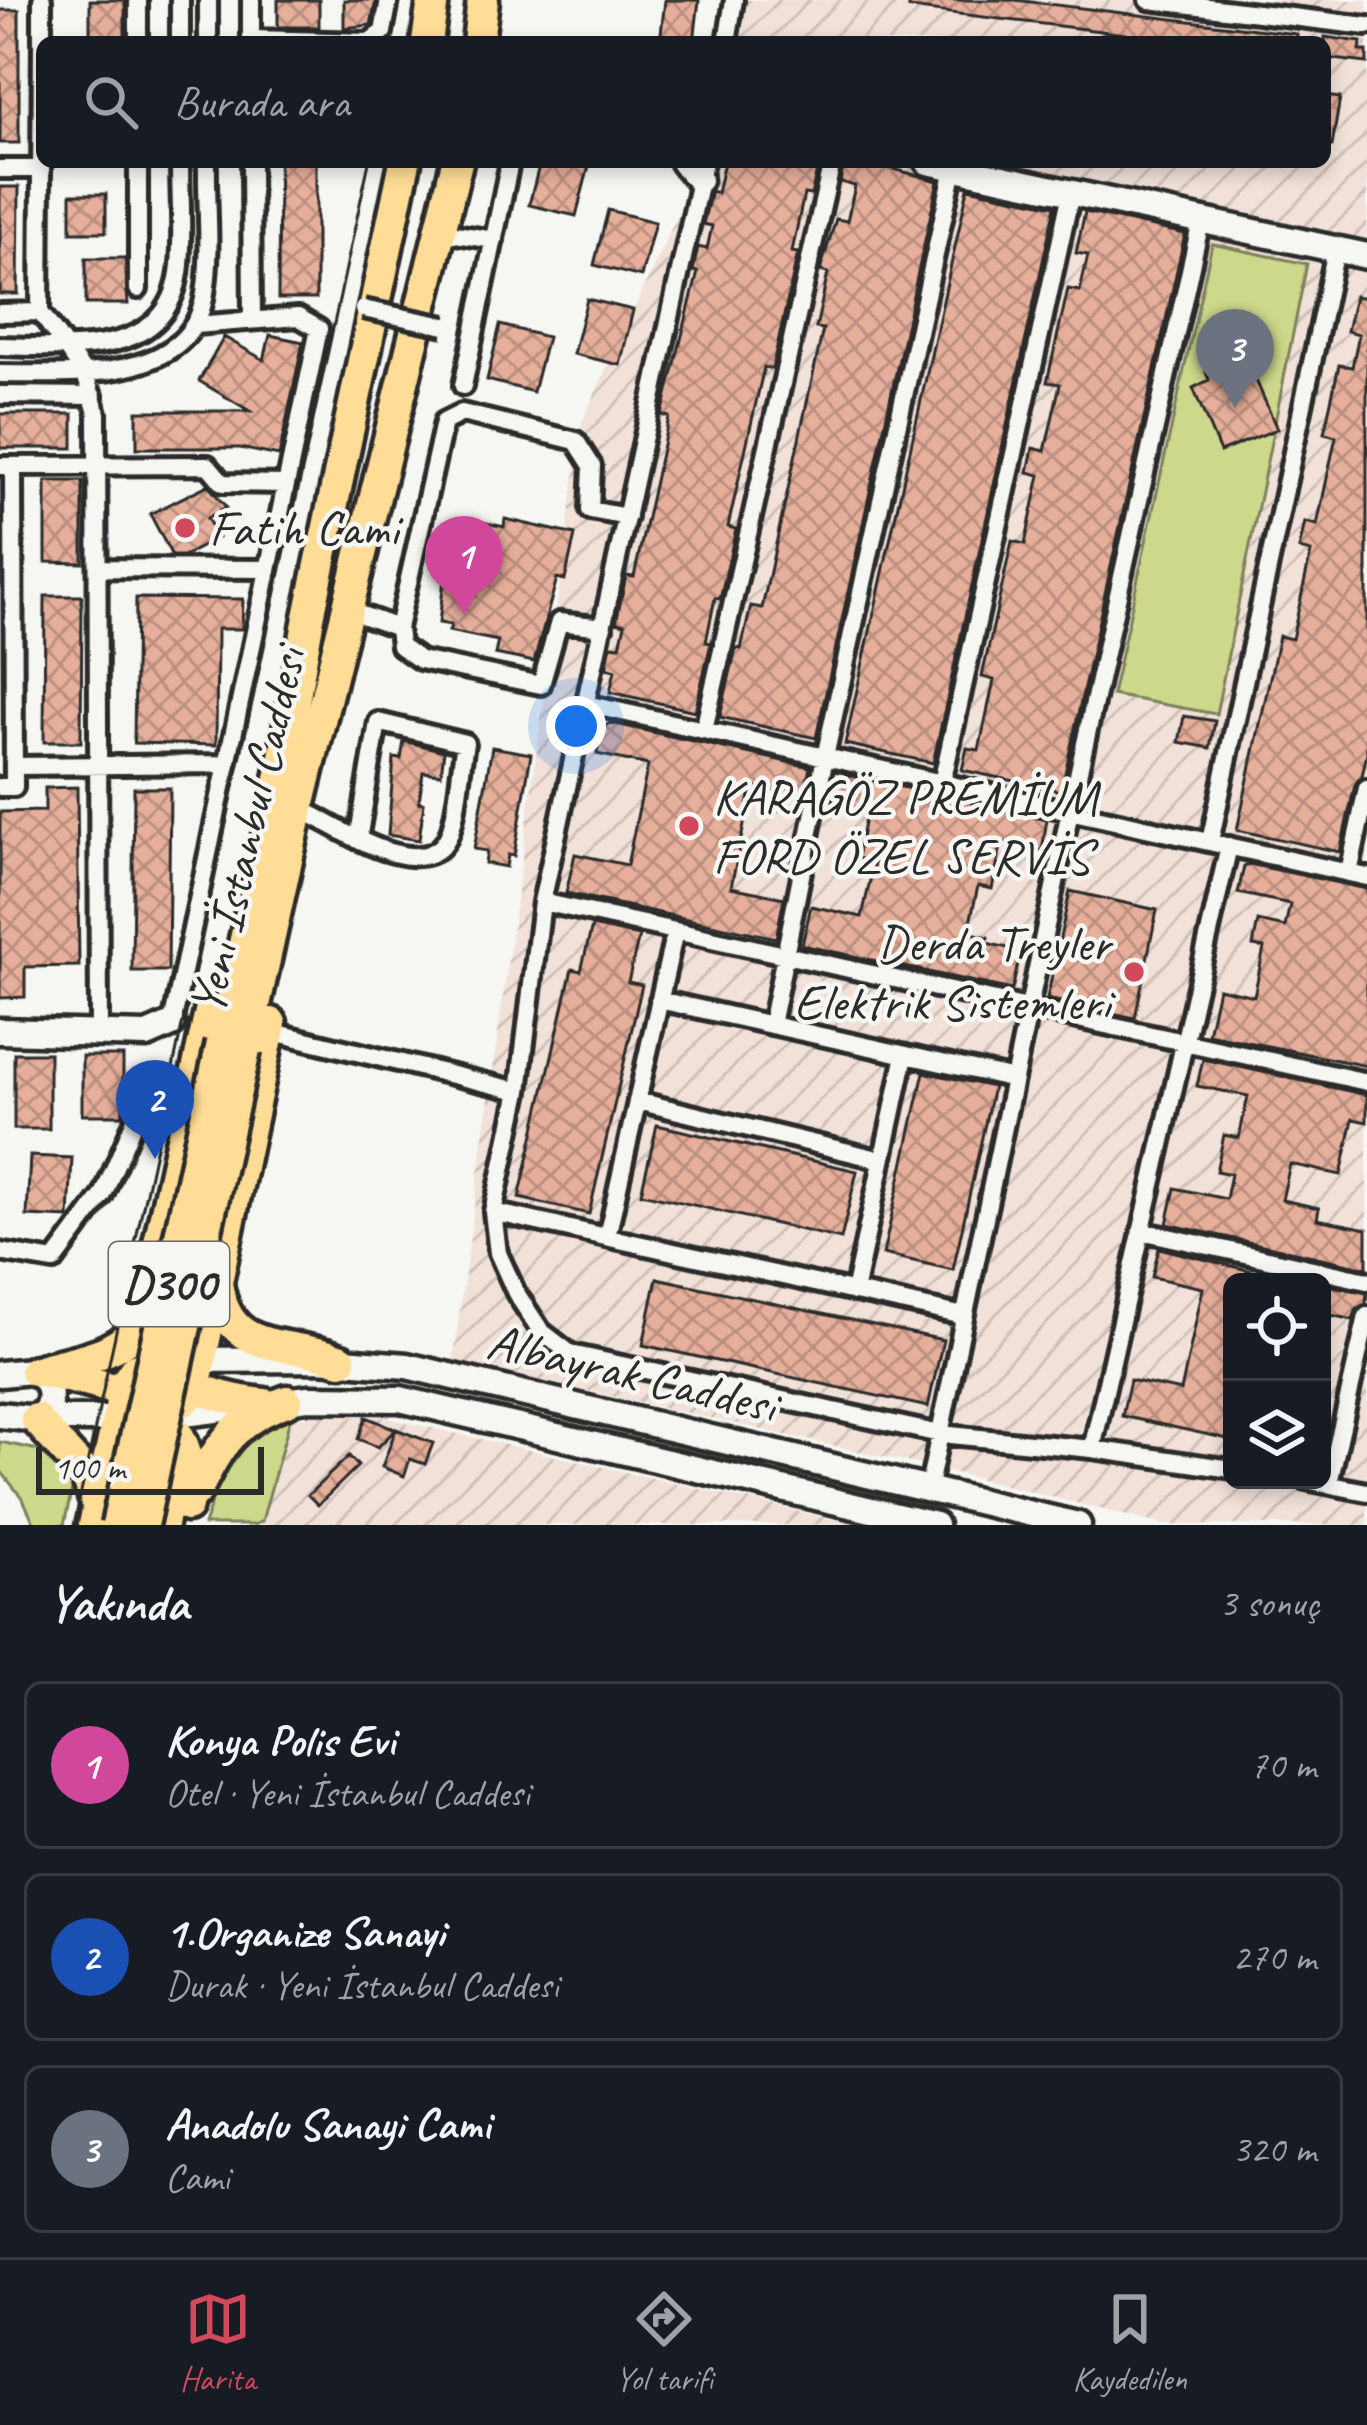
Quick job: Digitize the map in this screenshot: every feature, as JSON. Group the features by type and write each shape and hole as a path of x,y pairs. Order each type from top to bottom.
{"highway":[{"path":"428,36 434,0"},
{"path":"479,36 483,0"},
{"name":"Yeni İstanbul Caddesi","path":"103,1512 245,1041 277,796 309,617 405,168"},
{"name":"Yeni İstanbul Caddesi","path":"142,1525 245,1041 457,168"},
{"path":"275,1402 221,1396 198,1373 158,1360 146,1343 142,1320 263,774 309,617"},
{"path":"143,1413 187,1400 198,1373 217,1283 245,1041 312,815 321,756 320,722"},
{"path":"152,1272 157,1304 175,1317 198,1314 217,1283"},
{"path":"217,1283 223,1310 245,1335 341,1360"},
{"path":"35,1371 113,1348 126,1341 142,1320"},
{"path":"103,1512 143,1413 135,1369 158,1360"},
{"path":"35,1371 143,1413 182,1438 190,1462 185,1516"},
{"path":"185,1516 213,1455 228,1435 275,1402"},
{"path":"36,1420 86,1474 103,1512"},
{"path":"103,1512 112,1470 128,1460 159,1463 170,1479 162,1525"}],"main road":[{"path":"954,168 1367,256"},
{"path":"0,1031 147,1036 172,1024"},
{"path":"0,1374 158,1360"},
{"path":"253,1360 238,1370 240,1394 275,1402"},
{"name":"Albayrak Caddesi","path":"198,1373 253,1360 407,1366 1078,1525"},
{"path":"35,1371 50,1388 51,1400 36,1420"},
{"path":"0,1415 36,1420 353,1396 429,1403 935,1525"}],"street":[{"path":"42,0 42,36"},
{"path":"138,0 138,36"},
{"path":"180,0 180,36"},
{"path":"208,0 208,36"},
{"path":"251,0 251,36"},
{"path":"377,36 383,32 389,0"},
{"path":"728,36 734,0"},
{"path":"1149,0 1226,4 1367,26"},
{"path":"138,168 138,289"},
{"path":"0,346 104,345 136,336 161,318 174,294 180,266 180,168"},
{"path":"0,374 124,369 150,360 195,325 206,294 207,168"},
{"path":"251,168 252,320"},
{"path":"463,386 509,168"},
{"path":"695,168 627,518 542,902 519,1090 493,1212 498,1252 516,1293 541,1331 571,1354 940,1434 1223,1468"},
{"path":"704,730 831,168"},
{"path":"771,1025 954,168"},
{"path":"0,169 41,169 40,312 85,374 98,413 99,1034"},
{"path":"942,783 1071,193"},
{"path":"928,1491 1070,811 1201,221"},
{"path":"442,232 494,240"},
{"path":"1210,842 1336,250"},
{"path":"363,309 445,326"},
{"path":"0,313 40,312"},
{"path":"172,1024 319,329 298,317 195,325"},
{"path":"0,395 93,396"},
{"path":"603,627 560,622 541,685 420,660 400,646 398,628 444,422 462,413 576,441 592,466 590,510 627,518"},
{"path":"0,787 14,787 6,466 208,465 223,483 285,484"},
{"path":"98,568 267,569"},
{"path":"348,610 398,628"},
{"path":"586,704 1358,875 1367,788"},
{"path":"312,815 358,840 412,859 431,853 447,840 465,743 378,722 358,840"},
{"path":"14,766 226,764"},
{"path":"1092,1449 1229,846"},
{"path":"542,902 1367,1082"},
{"path":"607,1237 675,931"},
{"path":"659,1000 1014,1079"},
{"path":"245,1041 519,1090"},
{"path":"854,1292 905,1055"},
{"path":"0,1252 54,1261 103,1195 150,1084"},
{"path":"637,1101 882,1160"},
{"path":"493,1212 964,1316"},
{"path":"1142,1231 1367,1281"},
{"path":"1331,1475 1367,1316"},
{"path":"1331,1484 1367,1492"}],"shaded area":[{"path":"744,0 1367,0 1367,1525 1164,1525 948,1471 453,1361 582,422 699,168 1331,168 1331,36 739,36"},
{"path":"322,1414 383,1417 858,1525 254,1525 262,1520 290,1419"}],"green space":[{"path":"1212,244 1307,264 1216,714 1112,695"},
{"path":"290,1419 262,1521 204,1525 231,1456 259,1427"},
{"path":"0,1442 43,1451 74,1480 64,1525 35,1525 23,1499 0,1470"}],"building":[{"path":"90,0 125,0 125,36 90,36"},
{"path":"278,0 319,0 319,27 278,27"},
{"path":"344,0 376,0 371,25 344,28"},
{"path":"665,0 699,0 695,36 661,36"},
{"path":"909,0 1015,0 1297,36 1142,36 909,8"},
{"path":"0,10 19,10 19,143 0,143"},
{"path":"1331,38 1361,42 1367,63 1331,59"},
{"path":"1331,97 1340,98 1331,146"},
{"path":"279,168 316,168 316,299 278,299"},
{"path":"538,168 588,168 576,216 529,205"},
{"path":"723,168 818,168 811,195 804,194 792,252 798,253 772,369 764,367 728,527 736,529 720,599 715,598 706,642 711,643 695,711 610,692 615,670 606,668 611,645 620,646 625,624 616,622 626,576 634,577 669,417 662,415 698,272 693,271 698,247 707,249 712,226 703,224 711,191 717,193"},
{"path":"843,168 890,168 938,181 816,738 720,717 751,606 762,608 823,329 816,328 828,273 820,271 836,219 847,221 855,186 840,182"},
{"path":"0,187 19,187 18,294 0,294"},
{"path":"968,188 1055,206 933,763 845,744"},
{"path":"71,194 106,194 106,232 71,232"},
{"path":"608,210 655,222 641,277 594,265"},
{"path":"1085,212 1185,234 1061,791 962,770 967,748 979,750 994,680 982,677 1012,541 1025,544 1040,475 1028,472 1033,448 1045,451 1060,384 1047,382 1068,289 1080,291 1088,255 1076,253"},
{"path":"86,258 125,258 128,304 86,304"},
{"path":"1355,296 1367,298 1367,753 1340,852 1237,830 1279,636 1292,639 1311,552 1299,549 1305,522 1317,525 1336,436 1324,433 1339,365 1352,367 1359,334 1347,331"},
{"path":"587,299 633,310 620,365 573,354"},
{"path":"500,325 547,337 533,392 487,380"},
{"path":"270,335 303,342 279,456 240,448 137,448 137,411 250,411 199,381 224,337 264,360"},
{"path":"1229,363 1233,371 1249,364 1277,429 1220,452 1193,388 1209,380 1206,372"},
{"path":"0,414 73,414 73,448 0,448"},
{"path":"46,481 83,481 83,563 46,562"},
{"name":"Fatih Cami","path":"208,485 226,507 207,518 218,538 184,556 172,556 150,514"},
{"path":"505,519 575,535 565,580 557,578 534,662 495,654 498,641 449,631 451,625 439,623 444,579 460,582 474,520 504,527"},
{"path":"45,596 82,596 81,742 44,742"},
{"path":"136,598 243,599 242,629 217,629 216,745 134,743"},
{"path":"1184,716 1215,721 1210,748 1179,742"},
{"name":"KARAGÖZ PREMİUM FORD ÖZEL SERVİS","path":"611,723 810,767 804,798 752,787 731,887 784,898 776,938 566,893 575,854 627,865 648,765 597,754 602,727"},
{"path":"404,741 444,751 441,774 423,772 419,840 388,835 394,758 401,759"},
{"path":"492,747 531,754 514,856 508,855 506,867 485,863 487,851 474,849"},
{"path":"847,775 1047,819 1042,851 1002,842 992,889 978,886 968,932 988,937 987,943 1021,951 1012,990 802,945 811,906 862,917 874,862 857,858 866,813 832,806 838,779"},
{"path":"77,787 79,966 25,967 25,997 0,998 0,812 45,811 45,788"},
{"path":"134,788 170,788 168,971 132,971"},
{"path":"1244,866 1367,889 1367,1066 1208,1034 1218,988 1254,996 1264,948 1253,946 1258,921 1285,927 1290,904 1238,893"},
{"path":"1070,891 1157,910 1135,1018 1047,999"},
{"path":"592,926 639,936 628,982 642,985 589,1214 519,1198 572,969 581,971"},
{"path":"14,1053 49,1053 49,1129 14,1129"},
{"path":"82,1056 123,1056 123,1115 82,1115"},
{"path":"1203,1059 1367,1095 1367,1122 1353,1119 1341,1175 1290,1164 1282,1200 1319,1208 1317,1219 1367,1229 1367,1268 1167,1224 1175,1188 1226,1199 1231,1174 1216,1171 1224,1135 1239,1138 1248,1096 1197,1086"},
{"path":"924,1072 993,1087 953,1270 883,1254"},
{"path":"657,1125 857,1171 841,1239 641,1193"},
{"path":"30,1156 72,1158 69,1218 27,1216"},
{"path":"1159,1248 1260,1273 1223,1273 1223,1438 1122,1416 1130,1380 1181,1391 1203,1288 1152,1277"},
{"path":"657,1278 943,1340 928,1407 643,1345"},
{"path":"1331,1286 1367,1293 1366,1304 1357,1308 1353,1320 1331,1315"},
{"path":"366,1417 396,1429 378,1447 358,1439"},
{"path":"396,1429 433,1443 425,1464 410,1459 404,1476 382,1467"},
{"path":"349,1456 358,1466 318,1505 308,1495"}],"tram line":[{"path":"393,36 400,0"},
{"path":"74,1525 368,168"}],"place":[{"name":"Anadolu Sanayi Cami","path":"1235,408"},
{"name":"Fatih Cami","path":"185,528"},
{"name":"Konya Polis Evi","path":"464,615"},
{"name":"KARAGÖZ PREMİUM FORD ÖZEL SERVİS","path":"689,826"},
{"name":"Derda Treyler Elektrik Sistemleri","path":"1134,972"},
{"name":"1.Organize Sanayi","path":"155,1159"}]}
